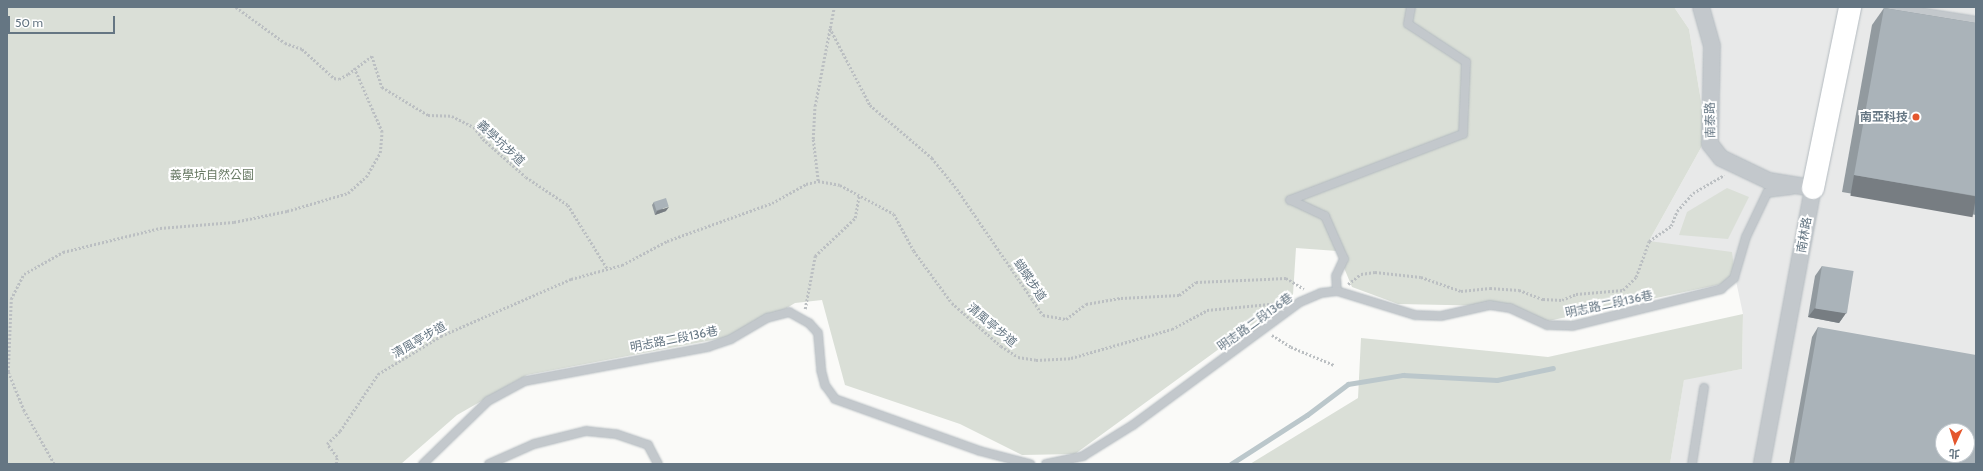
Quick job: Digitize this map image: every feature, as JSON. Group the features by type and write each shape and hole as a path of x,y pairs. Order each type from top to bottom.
{"street":[{"name":"南泰路","path":"1701,7 1712,46 1710,144 1721,158 1769,181 1813,188"},
{"name":"南林路","path":"1762,464 1813,188 1850,7"}],"lane":[{"path":"1337,289 1336,276 1344,259 1326,216 1290,200 1463,134 1466,62 1408,24 1411,7"},
{"path":"1890,7 1976,21"},
{"name":"明志路二段136巷","path":"1046,464 1083,456 1133,425 1300,302 1314,296 1337,289 1415,315 1440,316 1490,305 1510,308 1547,325 1572,326 1721,289 1734,278 1746,237 1767,193 1813,188"},
{"name":"明志路二段136巷","path":"423,464 488,401 525,381 708,346 731,339 767,318 789,312 803,320 818,333 821,370 825,385 835,399 980,451 1030,464"},
{"path":"1692,464 1704,388"},
{"path":"489,464 534,444 586,432 616,434 648,446 658,464"}],"path":[{"name":"義學坑步道","path":"236,7 285,43 302,50 334,78 339,79 372,56 382,87 428,115 452,116 474,127 483,139 526,177 568,205 607,268"},
{"path":"607,268 622,265 667,241 772,203 806,184 818,181 813,139 815,106 834,7"},
{"name":"蝴蝶步道","path":"830,28 870,105 932,158 957,189 1043,315 1066,319 1086,304 1121,298 1179,295 1196,282 1286,278 1314,296"},
{"path":"54,464 24,411 8,372 12,299 24,274 63,252 160,228 241,220 295,209 348,193 366,177 380,153 382,132 354,68"},
{"path":"1337,289 1361,274 1375,272 1421,277 1461,291 1490,288 1520,290 1543,299 1562,300 1576,294 1622,290 1636,277 1649,241 1671,226 1677,211 1693,193 1736,165"},
{"name":"清風亭步道","path":"818,181 840,185 894,214 914,251 952,303 1001,346 1018,357 1036,360 1071,358 1172,329 1207,310 1300,302"},
{"path":"803,320 815,256 855,218 859,195"},
{"name":"清風亭步道","path":"336,464 337,457 327,444 340,431 378,374 441,336 571,279 607,268"},
{"path":"1264,330 1291,347 1334,365"}],"shaded area":[{"path":"1674,7 1976,7 1976,464 1670,464 1684,379 1742,369 1743,314 1736,281 1649,241 1707,137 1689,29"}],"green space":[{"name":"義學坑自然公園","path":"7,7 1674,7 1689,29 1707,137 1649,241 1732,252 1736,281 1548,321 1495,306 1398,304 1352,287 1337,251 1296,248 1293,295 1075,454 1022,455 960,424 845,385 822,300 795,303 744,334 527,375 457,415 401,464 7,464"},
{"path":"1727,188 1749,197 1728,239 1679,235 1687,212"},
{"path":"1743,314 1742,369 1684,380 1670,464 1250,464 1358,398 1361,338 1548,357"}],"building":[{"name":"南亞科技","path":"1884,8 1976,23 1976,196 1854,175"},
{"path":"666,198 669,207 656,211 654,202"},
{"path":"1822,266 1854,271 1847,313 1815,308"},
{"path":"1818,327 1976,355 1976,464 1794,464"}],"waterway":[{"path":"1231,464 1307,415 1348,384 1403,375 1497,380 1553,368"}],"place":[{"name":"南亞科技","path":"1916,117"}]}
